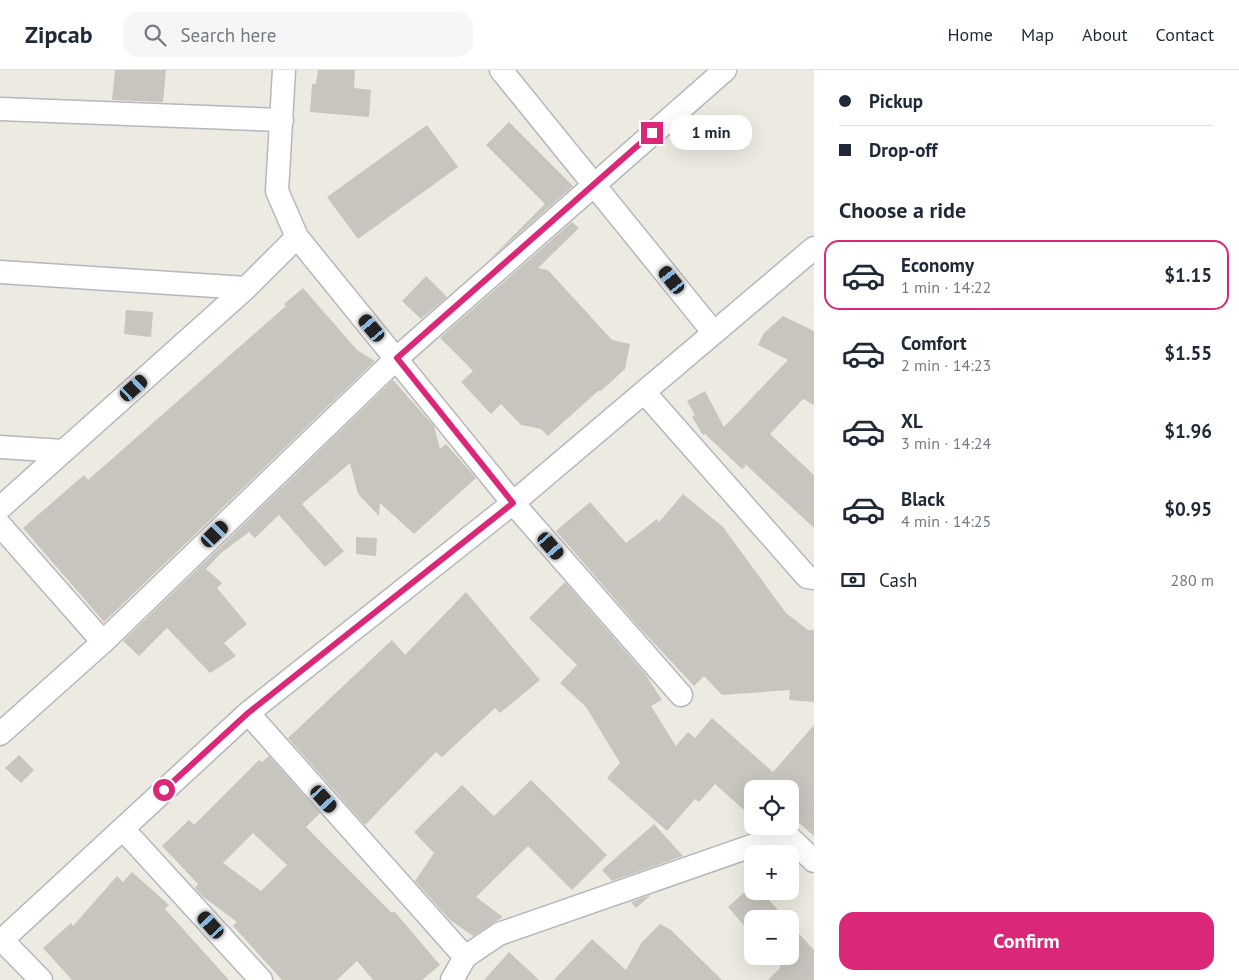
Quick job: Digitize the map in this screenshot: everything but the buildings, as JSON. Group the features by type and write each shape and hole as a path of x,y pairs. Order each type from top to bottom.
{"street":[{"path":"284,70 277,191 296,238 397,358 513,503 681,695"},
{"path":"501,70 714,332"},
{"path":"0,734 103,642 397,358 725,70"},
{"path":"0,109 282,120"},
{"path":"0,508 246,288 296,238"},
{"path":"40,980 1,941 248,713 513,503 814,248"},
{"path":"0,272 246,288"},
{"path":"644,392 807,577 814,578"},
{"path":"0,447 64,451"},
{"path":"0,525 103,642"},
{"path":"248,713 465,957"},
{"path":"123,828 261,980"},
{"path":"452,980 465,957 499,934 786,834 814,861"}],"route":[{"path":"164,790 248,713 513,503 397,358 652,133"}]}
